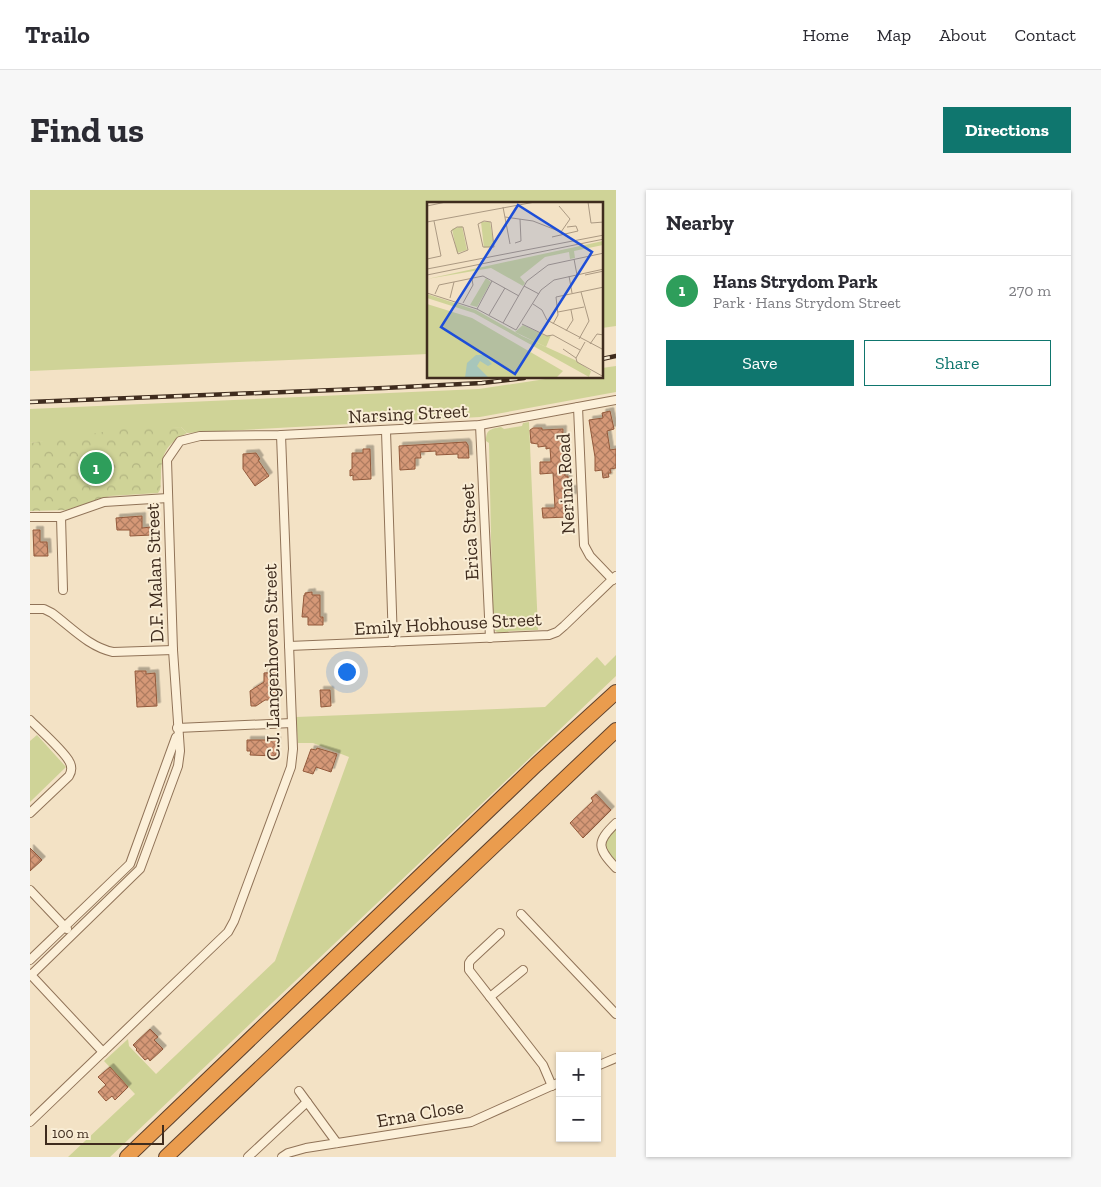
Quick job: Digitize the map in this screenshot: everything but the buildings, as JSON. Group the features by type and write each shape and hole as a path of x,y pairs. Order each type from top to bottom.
{"highway":[{"path":"128,1157 536,765 616,692"},
{"path":"166,1157 616,730"}],"street":[{"name":"Narsing Street","path":"200,436 386,431 480,425 616,400"},
{"name":"Nerina Road","path":"578,407 584,545 590,556 614,578"},
{"name":"Erica Street","path":"480,425 490,638"},
{"path":"386,431 392,642"},
{"name":"C.J. Langenhoven Street","path":"30,1122 221,940 232,926 291,767 293,749 280,435"},
{"name":"D.F. Malan Street","path":"30,975 136,875 178,766 180,751 173,650 167,460 180,441 200,436"},
{"path":"30,517 61,517 104,502 168,498"},
{"path":"61,517 63,590"},
{"name":"Emily Hobhouse Street","path":"289,646 552,634 564,626 614,578"},
{"path":"30,609 44,610 52,613 92,643 106,650 113,652 173,650"},
{"path":"30,720 67,758 71,767 69,776 30,813"},
{"path":"177,728 292,723"},
{"name":"D.F. Malan Street","path":"30,960 130,864 174,743 177,728"},
{"path":"616,823 604,835 602,849 616,868"},
{"path":"130,864 140,868"},
{"path":"30,890 72,934"},
{"path":"521,914 616,1014"},
{"path":"500,933 468,963 469,970 556,1084"},
{"path":"490,997 523,970"},
{"path":"30,975 103,1052"},
{"path":"601,1064 616,1058"},
{"name":"Erna Close","path":"282,1157 296,1150 471,1122 556,1084"},
{"path":"299,1091 337,1143"},
{"path":"252,1156 307,1102"}],"green space":[{"path":"30,190 616,190 616,326 604,328 604,202 427,202 427,354 30,371"},
{"path":"616,366 616,392 480,417 187,433 181,427 30,443 30,409 479,389 545,379 604,379 604,368"},
{"path":"529,422 538,630 501,633 493,628 489,443 486,441 486,437 492,429 522,426 523,423"},
{"path":"181,427 187,433 174,441 166,451 162,462 158,493 110,496 66,510 30,511 30,443 123,429"},
{"path":"616,655 616,676 110,1157 68,1157 135,1094 104,1061 128,1039 129,1046 156,1074 275,961 349,757 313,743 298,743 296,717 545,707 597,657 605,666"},
{"path":"37,735 66,767 30,802 30,741"},
{"path":"616,829 616,863 607,850 606,842"}],"railway":[{"path":"604,359 616,356"},
{"path":"30,402 384,388 482,383 516,379"}],"place":[{"name":"Hans Strydom Park","path":"96,468"}]}
